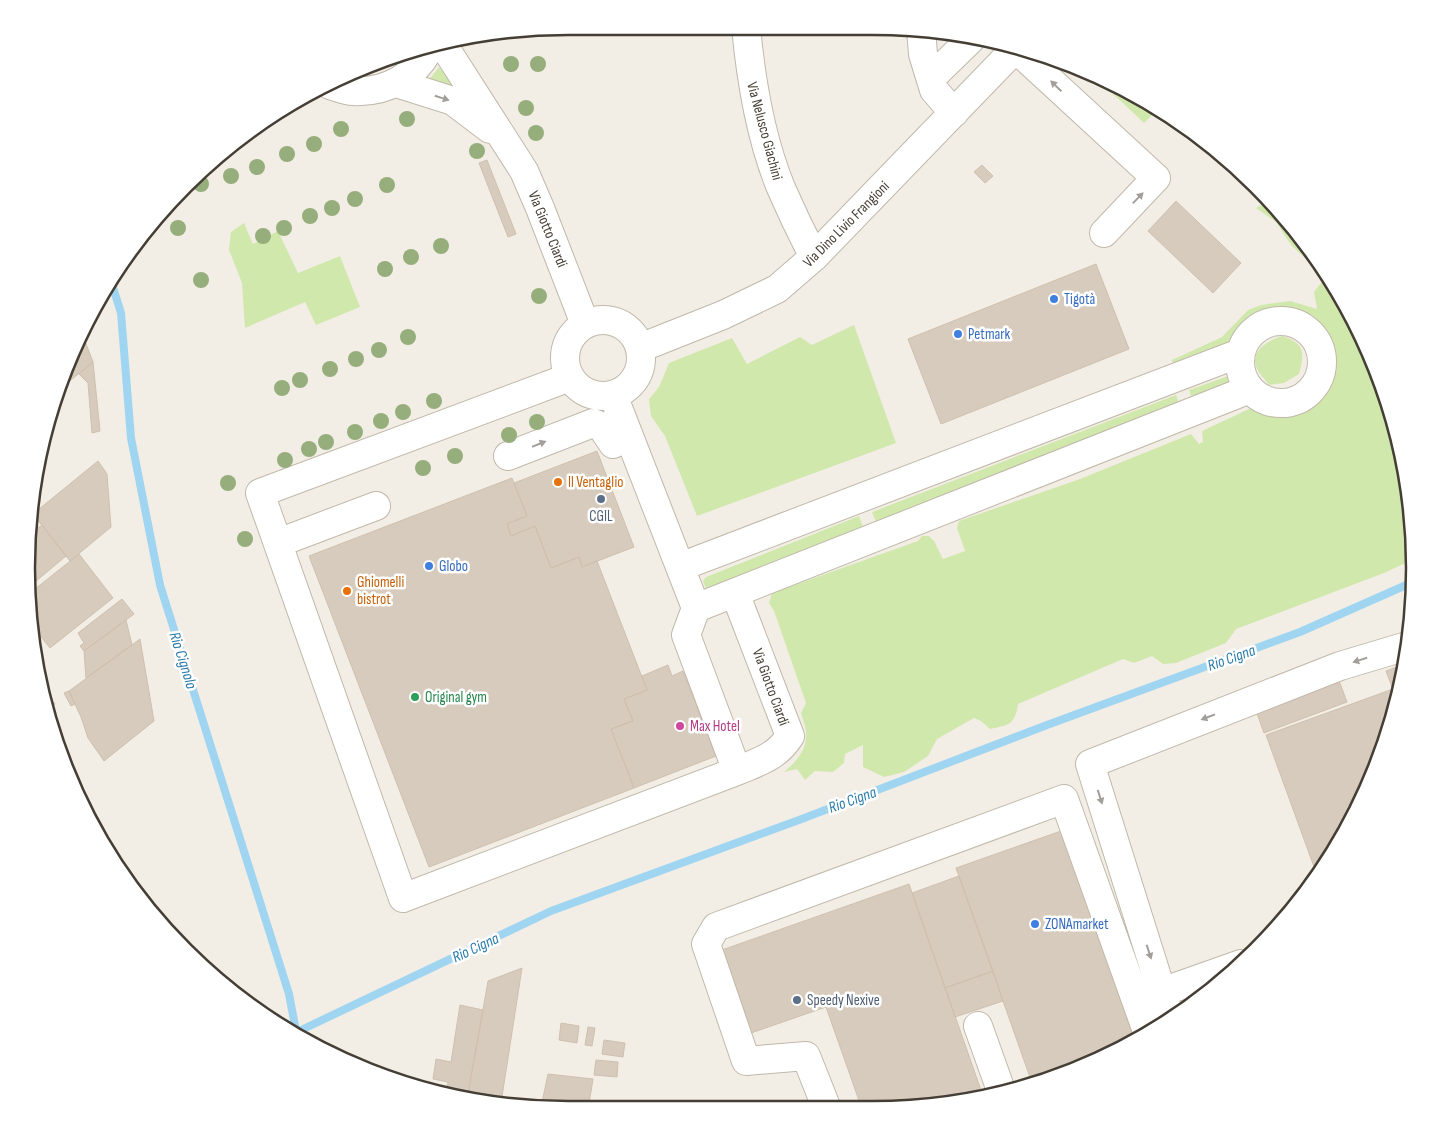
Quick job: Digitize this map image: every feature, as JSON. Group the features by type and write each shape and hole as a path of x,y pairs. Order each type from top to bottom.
{"street":[{"name":"Via Nelusco Giachini","path":"747,35 751,81 767,147 780,187 814,257"},
{"path":"922,38 923,54 934,90 954,113"},
{"path":"931,78 966,43"},
{"name":"Via Giotto Ciardi","path":"446,49 524,171 585,324"},
{"name":"Via Dino Livio Frangioni","path":"640,348 723,315 770,293 796,274 1012,53"},
{"path":"338,87 351,91 374,90 396,83 414,70 428,54"},
{"path":"1025,57 1156,178 1104,233"},
{"name":"Via Giotto Ciardi","path":"396,83 453,101 504,139"},
{"path":"608,319 619,322 636,338 640,348 642,360 639,372 633,383 613,395 603,396 584,391 570,377 565,357 566,347 570,338 585,324 596,320 608,319"},
{"path":"1283,321 1294,323 1304,328 1313,336 1319,346 1322,357 1318,380 1312,390 1292,402 1281,403 1269,402 1250,390 1240,372 1240,353 1244,342 1251,333 1260,326 1271,322 1283,321"},
{"path":"680,567 1240,353"},
{"path":"570,377 260,493 403,898 737,771 686,635 696,608 613,395"},
{"path":"696,608 1250,390"},
{"path":"508,456 593,423 600,426 613,444 629,437"},
{"path":"278,543 376,506"},
{"name":"Via Giotto Ciardi","path":"735,593 790,736 783,747 766,759 737,771"},
{"path":"1168,1012 1090,764 1340,666 1399,648"},
{"path":"825,1101 806,1056 746,1061 706,944 716,927 1064,799 1145,1027"},
{"path":"1162,992 1222,971"},
{"path":"978,1026 999,1086"}],"green space":[{"path":"439,67 461,94 428,81"},
{"path":"1109,90 1153,114 1144,123"},
{"path":"1262,204 1307,259 1291,245 1276,222 1256,208"},
{"path":"244,223 253,244 278,231 298,273 340,256 360,307 316,325 305,302 245,328 242,283 229,250 231,232"},
{"path":"1322,282 1351,332 1378,397 1396,464 1405,533 1406,563 1384,573 1236,629 1226,643 1176,663 1163,664 1152,656 1134,663 1123,659 1018,704 1013,720 1006,725 990,729 974,718 937,739 928,756 904,772 884,777 863,767 863,745 845,754 844,763 833,772 815,771 805,780 797,769 784,772 796,761 806,741 806,730 801,713 806,703 774,611 769,603 772,593 918,541 922,536 929,536 934,541 943,559 965,551 957,528 959,521 1080,479 1191,434 1199,444 1203,442 1202,431 1249,409 1290,410 1317,401 1332,379 1335,360 1332,348 1320,327 1283,311 1258,314 1228,342 1173,363 1172,360 1222,337 1248,310 1261,305 1290,301 1317,309 1314,292"},
{"path":"854,325 896,443 697,516 665,436 651,416 649,399 659,387 669,363 732,338 747,364 800,337 812,345"},
{"path":"1282,336 1295,342 1301,350 1302,360 1299,374 1284,383 1269,385 1257,368 1256,355 1267,343"},
{"path":"1228,376 1232,389 1193,403 1189,390"},
{"path":"1176,395 1181,410 878,527 872,512"},
{"path":"859,516 865,532 712,589 706,589 703,581 706,577"}],"building":[{"path":"487,160 516,234 508,237 479,163"},
{"path":"982,165 993,176 985,183 974,172"},
{"path":"1176,201 1241,263 1213,293 1148,231"},
{"path":"1096,264 1129,349 941,424 908,339"},
{"path":"85,342 93,362 69,381"},
{"path":"93,362 100,431 92,433 88,383 79,374"},
{"path":"597,451 634,547 582,567 579,557 551,568 535,526 511,536 507,524 527,516 514,483"},
{"path":"98,461 107,474 111,527 70,561 38,520 39,509"},
{"path":"512,478 527,516 507,524 511,536 535,526 551,568 579,557 582,567 597,561 647,690 624,699 633,721 611,729 634,788 429,867 309,556"},
{"path":"42,525 66,556 35,582 35,568 36,529"},
{"path":"79,554 113,598 50,648 40,635 36,589"},
{"path":"122,599 134,614 84,651 80,646 84,643 78,633"},
{"path":"126,620 132,645 86,678 84,651"},
{"path":"140,639 154,721 104,761 88,738 69,691"},
{"path":"668,665 672,676 683,671 716,756 634,788 611,729 633,721 624,699 647,690 642,676"},
{"path":"1397,667 1392,687 1386,671"},
{"path":"1338,678 1347,702 1264,733 1255,708"},
{"path":"1392,689 1378,739 1351,804 1314,867 1266,735"},
{"path":"69,691 75,704 71,706 64,693"},
{"name":"ZONAmarket","path":"1061,831 1132,1034 1077,1060 1030,1077 956,868"},
{"path":"959,876 993,971 945,988 912,893"},
{"path":"909,884 981,1090 908,1100 859,1101 826,1007 751,1033 722,950"},
{"path":"522,968 502,1096 468,1092 488,981"},
{"path":"993,971 1003,1001 955,1017 945,988"},
{"path":"460,1005 483,1010 468,1092 447,1087 448,1082 433,1079 436,1059 451,1062"},
{"path":"561,1023 579,1026 577,1043 559,1040"},
{"path":"588,1027 595,1028 592,1046 585,1045"},
{"path":"604,1040 625,1043 623,1057 602,1054"},
{"path":"596,1060 618,1062 617,1077 594,1075"},
{"path":"548,1074 593,1079 589,1101 542,1100"}],"waterway":[{"name":"Rio Cignolo","path":"114,289 121,313 131,438 160,585 289,994 295,1026"},
{"name":"Rio Cigna","path":"301,1030 551,911 1300,632 1406,585"}],"place":[{"name":"Tigotà","path":"1054,299"},
{"name":"Petmark","path":"958,334"},
{"name":"Il Ventaglio","path":"558,482"},
{"name":"CGIL","path":"601,499"},
{"name":"Globo","path":"429,566"},
{"name":"Ghiomelli bistrot","path":"347,591"},
{"name":"Original gym","path":"415,697"},
{"name":"Max Hotel","path":"680,726"},
{"name":"ZONAmarket","path":"1035,924"},
{"name":"Speedy Nexive","path":"797,1000"}]}
